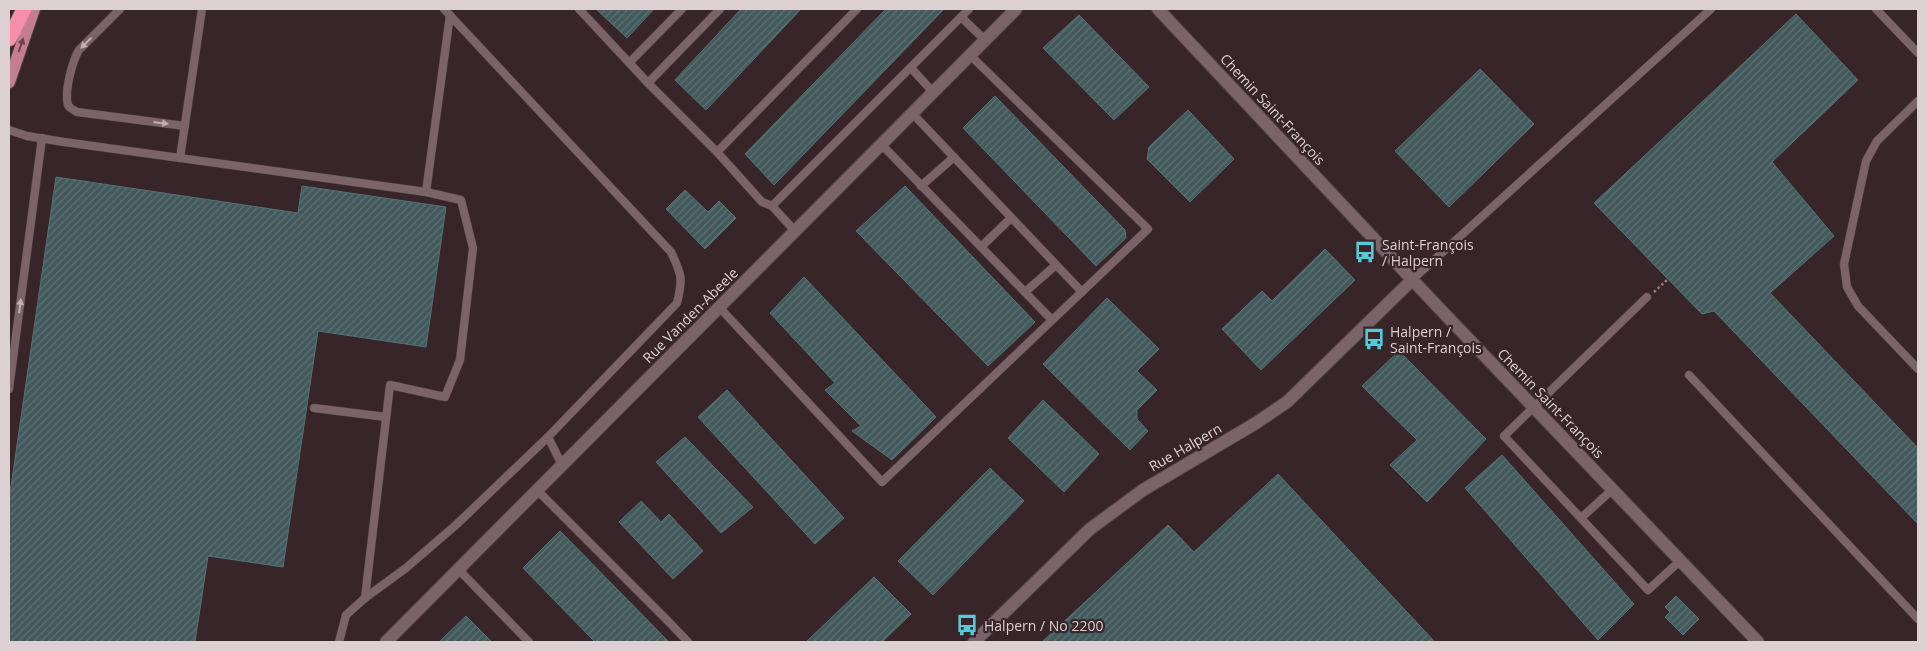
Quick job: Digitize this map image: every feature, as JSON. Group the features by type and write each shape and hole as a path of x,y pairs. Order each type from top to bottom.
{"highway":[{"path":"9,39 24,9"}],"main road":[{"path":"9,82 34,9"}],"street":[{"name":"Rue Vanden-Abeele","path":"386,642 1016,9"},
{"name":"Chemin Saint-François","path":"1158,9 1758,642"},
{"name":"Rue Halpern","path":"974,642 1090,529 1143,490 1256,423 1287,402 1413,279"}],"lane":[{"path":"120,9 79,50 74,58 70,74 68,104 77,112 184,126"},
{"path":"180,158 202,9"},
{"path":"339,642 346,615 365,598 406,568 457,524 548,437 676,303 682,278 671,252 666,246 444,9"},
{"path":"579,9 648,83 717,152 762,202 772,206 795,231"},
{"path":"629,63 682,9"},
{"path":"648,83 720,9"},
{"path":"717,152 856,9"},
{"path":"772,206 969,9"},
{"path":"1413,279 1711,9"},
{"path":"1876,9 1918,54"},
{"path":"426,192 450,15"},
{"path":"961,16 985,40"},
{"path":"719,307 882,482 1148,229 970,55"},
{"path":"911,68 933,92"},
{"path":"1918,101 1877,142 1866,161 1844,264 1847,287 1858,306 1918,369"},
{"path":"912,113 1082,292"},
{"path":"9,130 27,136 426,192 461,200 473,248 460,360 445,397 390,385 365,598"},
{"path":"9,389 42,138"},
{"path":"881,144 1052,320"},
{"path":"921,186 954,157"},
{"path":"981,248 1012,218"},
{"path":"1025,292 1056,264"},
{"path":"1647,297 1504,436 1648,590 1681,560"},
{"path":"1689,375 1918,619"},
{"path":"314,408 386,417"},
{"path":"548,437 562,465"},
{"path":"1581,518 1613,489"},
{"path":"537,490 688,642"},
{"path":"459,570 529,642"}],"path":[{"path":"1657,289 1668,279"}],"building":[{"path":"596,9 654,9 627,38"},
{"path":"741,9 801,9 706,110 675,80"},
{"path":"886,9 944,9 774,185 745,154"},
{"path":"1796,14 1858,80 1772,162 1834,236 1770,293 1918,448 1918,524 1714,311 1702,314 1594,203"},
{"path":"1079,15 1149,87 1114,120 1043,48"},
{"path":"1480,69 1534,124 1449,207 1395,151"},
{"path":"995,96 1125,230 1126,238 1096,266 963,128"},
{"path":"1188,110 1234,159 1190,202 1147,159 1149,147"},
{"path":"56,177 298,213 302,186 446,207 426,347 318,331 283,567 208,556 195,642 9,642 9,500"},
{"path":"905,186 1035,322 988,366 856,231"},
{"path":"685,190 708,212 719,201 736,218 705,249 666,209"},
{"path":"1325,249 1355,280 1261,370 1222,329 1262,291 1272,301"},
{"path":"804,277 936,417 892,460 852,431 861,426 825,390 835,383 770,313"},
{"path":"1107,298 1159,349 1137,371 1157,390 1137,410 1137,419 1148,431 1130,450 1043,364"},
{"path":"1399,351 1486,439 1427,502 1390,465 1417,440 1362,386"},
{"path":"727,390 844,518 815,544 698,417"},
{"path":"1043,400 1099,454 1064,492 1008,438"},
{"path":"685,437 753,507 721,533 656,462"},
{"path":"1502,455 1634,604 1598,640 1465,488"},
{"path":"990,468 1024,501 933,595 898,561"},
{"path":"1278,474 1435,642 1042,642 1168,525 1194,552"},
{"path":"641,501 661,522 669,514 703,551 673,579 619,522"},
{"path":"560,531 669,642 595,642 523,568"},
{"path":"874,577 911,614 882,642 806,642"},
{"path":"1676,596 1699,619 1683,635 1665,617 1670,612 1665,607"},
{"path":"466,616 492,642 439,642"}],"place":[{"name":"Saint-François / Halpern","path":"1365,252"},
{"name":"Halpern / Saint-François","path":"1374,339"},
{"name":"Halpern / No 2200","path":"967,625"}]}
